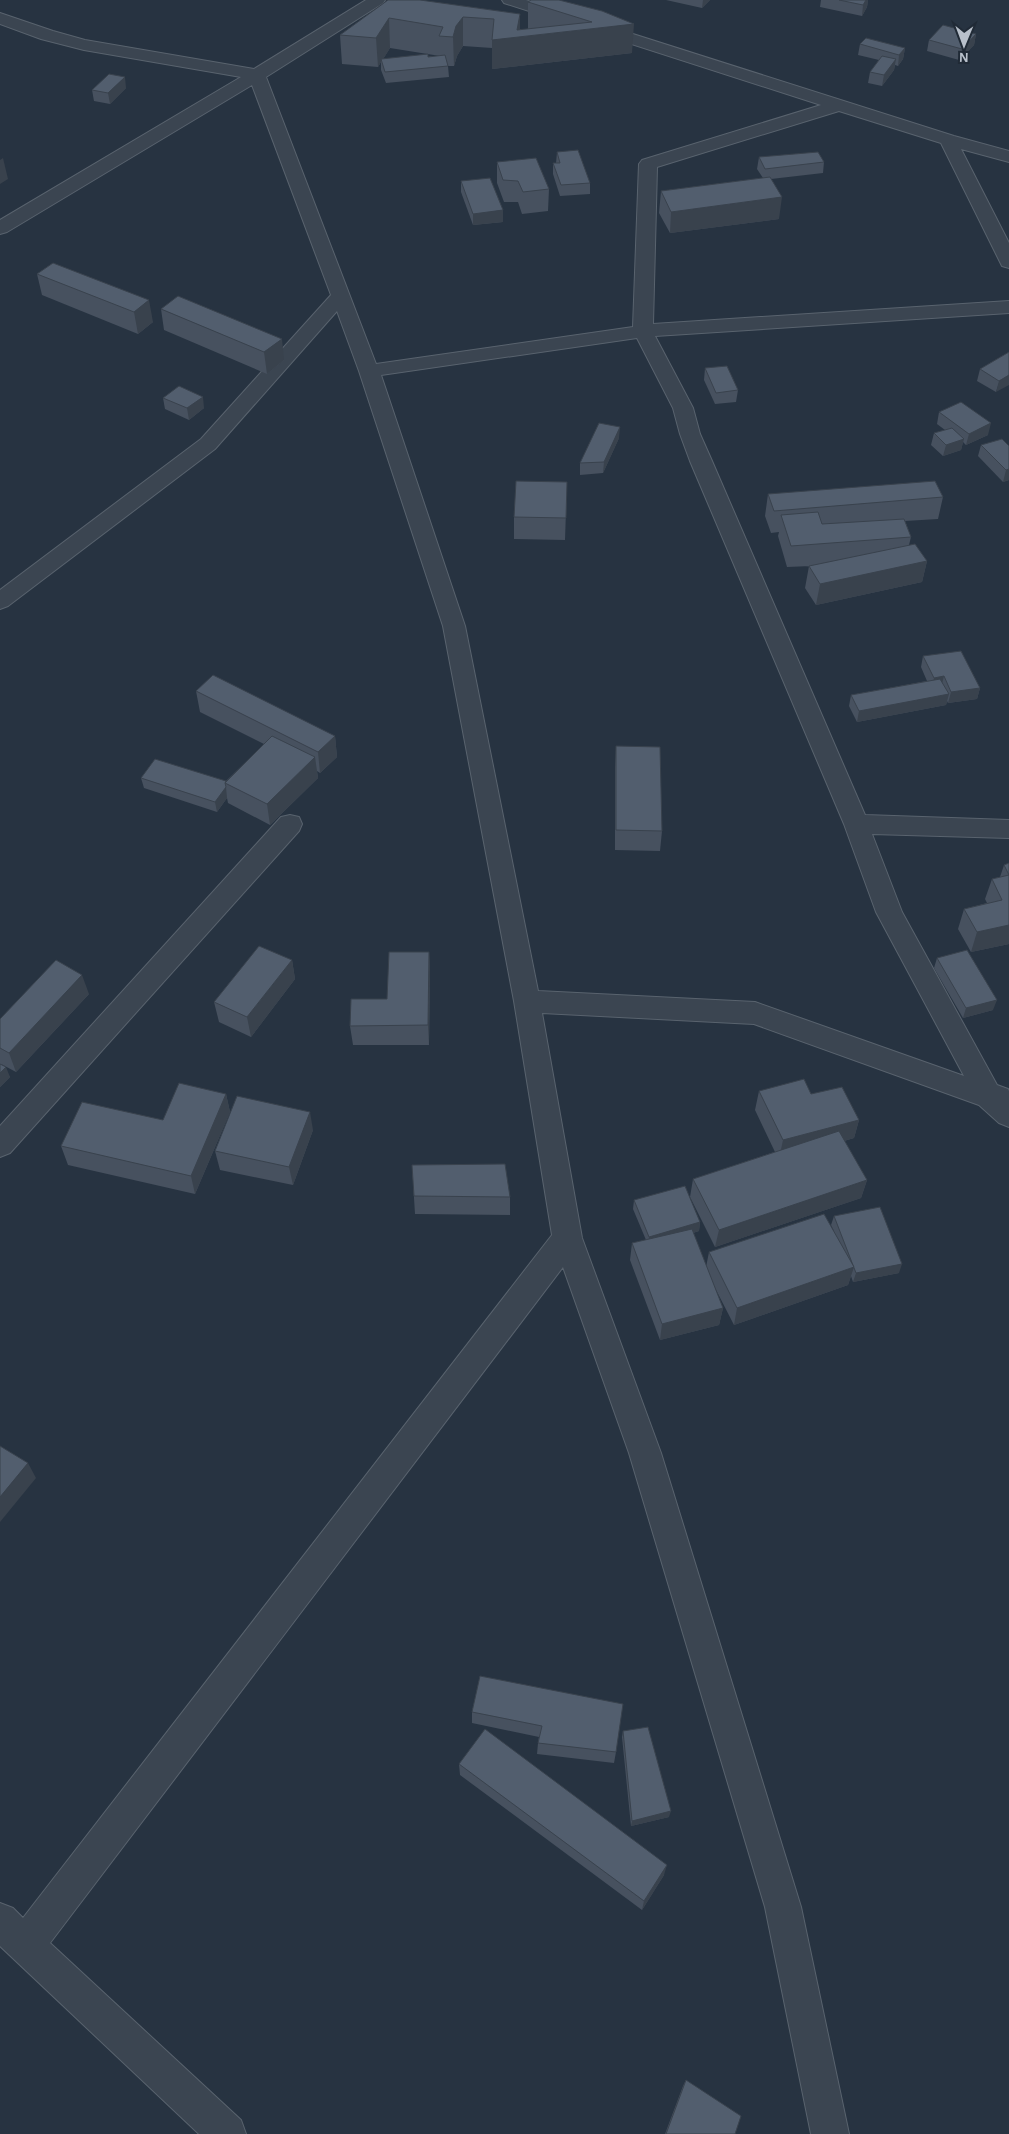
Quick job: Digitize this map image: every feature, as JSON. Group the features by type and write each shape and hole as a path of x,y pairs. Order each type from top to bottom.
{"street":[{"path":"0,228 257,75 377,0"},
{"path":"510,0 1009,158"},
{"path":"0,18 47,35 84,45 257,75"},
{"path":"257,75 369,371 454,626 527,1000 567,1238 645,1453 783,1907 830,2134"},
{"path":"839,105 648,164 643,331 683,408 698,452 856,824 890,912 1009,1115"},
{"path":"948,140 1009,262"},
{"path":"0,601 208,444 340,296"},
{"path":"369,371 643,331 1009,307"},
{"path":"0,1146 290,824"},
{"path":"856,824 1009,829"},
{"path":"527,1000 755,1013 999,1097"},
{"path":"227,2134 13,1933 567,1238"}],"building":[{"path":"388,0 420,0 520,14 517,30 592,22 528,2 531,0 559,0 602,11 634,24 492,40 494,19 463,17 456,26 453,37 439,36 443,27 389,18 376,38 340,35"},
{"path":"839,0 866,0 863,5"},
{"path":"943,25 976,34 962,49 929,40"},
{"path":"866,38 905,48 899,55 860,44"},
{"path":"428,54 428,57 445,55 448,66 385,72 381,59"},
{"path":"882,56 896,59 884,75 870,72"},
{"path":"109,74 125,77 108,93 92,90"},
{"path":"578,150 590,183 561,185 553,163 560,163 557,152"},
{"path":"818,152 824,162 765,169 759,157"},
{"path":"536,158 549,189 523,192 518,181 503,180 497,162"},
{"path":"770,177 782,197 671,212 661,191"},
{"path":"490,178 503,210 473,214 461,181"},
{"path":"53,263 149,300 134,312 37,274"},
{"path":"178,296 282,339 264,352 161,309"},
{"path":"1009,352 1009,375 999,381 980,369"},
{"path":"727,366 738,390 716,393 705,368"},
{"path":"179,386 203,397 187,408 163,398"},
{"path":"961,402 991,423 969,434 939,412"},
{"path":"599,423 620,427 604,462 580,463"},
{"path":"952,428 964,439 946,445 934,433"},
{"path":"1002,439 1009,446 1009,469 1006,470 981,445"},
{"path":"516,481 567,482 566,518 514,517"},
{"path":"935,481 943,497 774,511 768,494"},
{"path":"818,512 822,524 904,519 911,537 791,546 781,515"},
{"path":"915,544 927,561 820,584 809,566"},
{"path":"961,651 980,688 951,692 944,676 934,678 923,656"},
{"path":"213,675 335,736 318,752 196,691"},
{"path":"940,679 949,694 859,711 851,695"},
{"path":"272,736 315,757 267,804 225,783"},
{"path":"616,746 660,747 662,831 616,830"},
{"path":"155,759 226,781 226,787 215,802 141,778"},
{"path":"1009,863 1009,875 1004,865"},
{"path":"1009,875 1009,925 977,932 964,909 1002,900 992,879"},
{"path":"259,946 292,960 247,1017 214,1002"},
{"path":"967,950 997,1000 966,1008 937,958"},
{"path":"389,952 429,952 428,1025 350,1026 351,999 387,999"},
{"path":"56,960 82,975 9,1053 0,1048 0,1019"},
{"path":"0,1064 6,1067 0,1073"},
{"path":"804,1079 811,1094 842,1087 859,1120 783,1140 759,1091"},
{"path":"179,1083 226,1094 191,1176 61,1146 82,1102 163,1120"},
{"path":"237,1096 310,1112 289,1167 215,1151"},
{"path":"839,1131 867,1180 719,1230 693,1179"},
{"path":"505,1164 510,1197 414,1196 412,1165"},
{"path":"685,1186 700,1222 649,1237 634,1200"},
{"path":"880,1207 902,1264 856,1273 834,1216"},
{"path":"824,1214 854,1267 737,1308 709,1252"},
{"path":"692,1229 723,1308 662,1324 632,1243"},
{"path":"0,1446 28,1463 0,1497"},
{"path":"480,1676 623,1704 616,1752 538,1743 542,1726 472,1712"},
{"path":"648,1727 671,1811 632,1821 623,1731"},
{"path":"485,1729 667,1865 644,1901 459,1764"},
{"path":"686,2080 741,2116 735,2134 666,2134"}]}
